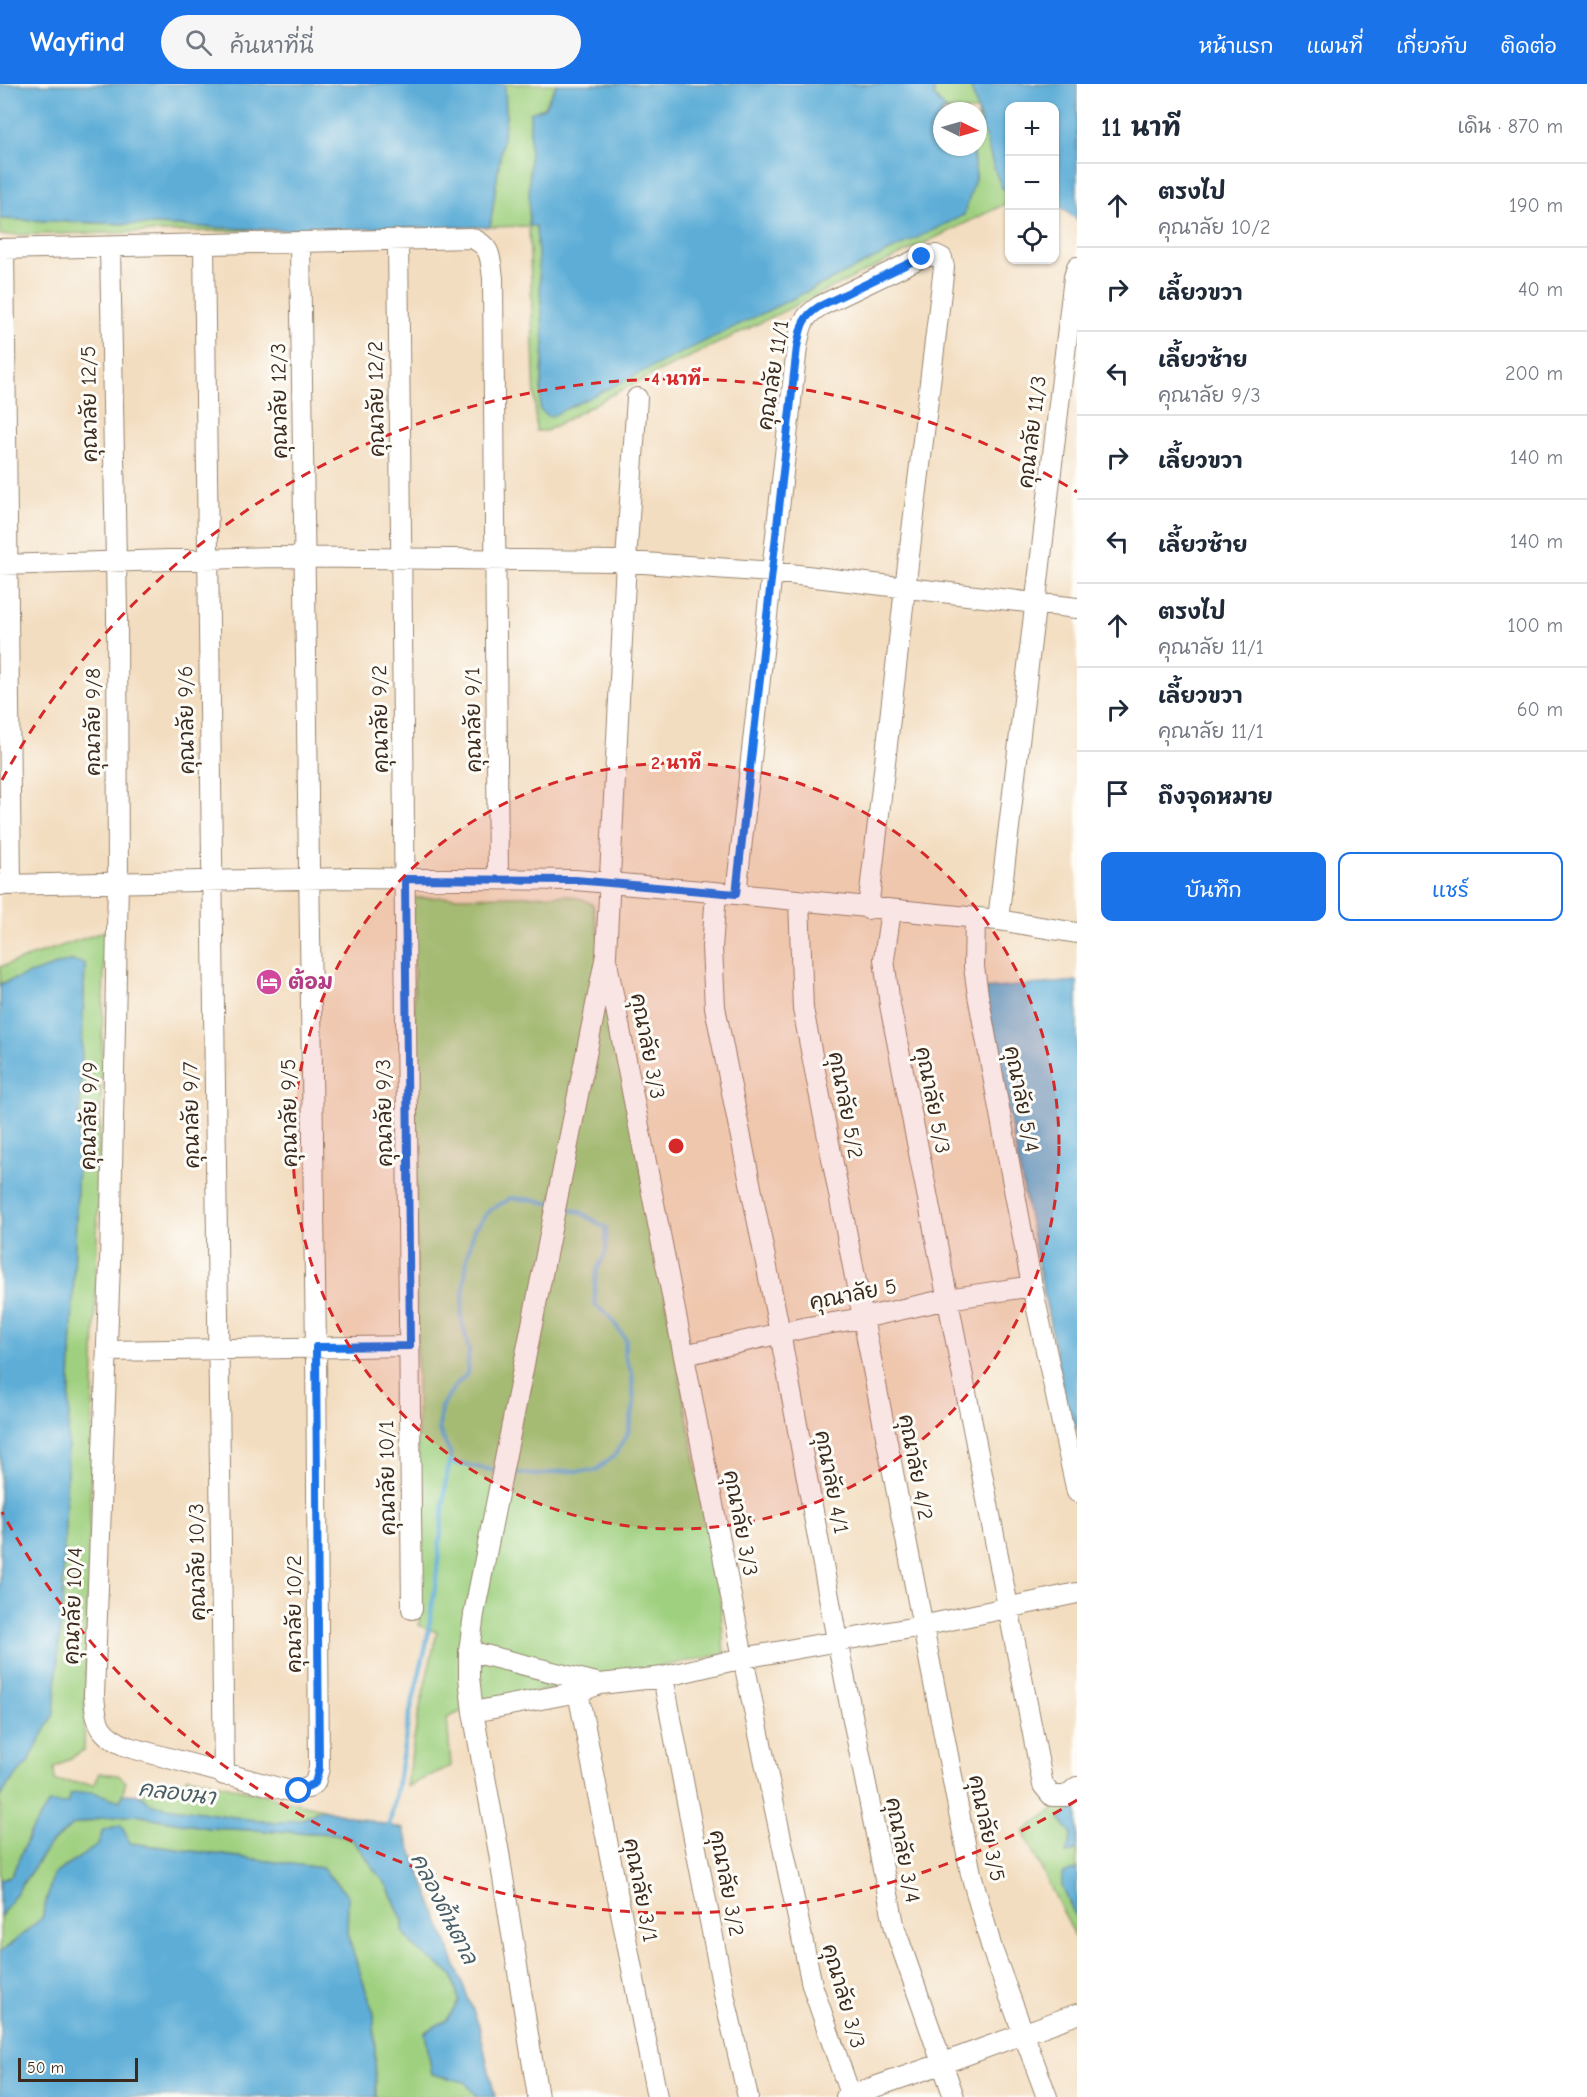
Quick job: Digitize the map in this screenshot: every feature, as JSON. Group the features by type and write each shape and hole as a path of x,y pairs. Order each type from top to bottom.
{"street":[{"name":"คุณาลัย 9/1","path":"398,239 471,238 482,243 489,251 493,278 498,879"},
{"path":"398,239 2,249 6,885 309,879 575,880 998,921 1077,933"},
{"name":"คุณาลัย 12/2","path":"398,239 402,558"},
{"name":"คุณาลัย 12/3","path":"300,243 309,879"},
{"name":"คุณาลัย 9/6","path":"204,245 212,880"},
{"name":"คุณาลัย 12/5","path":"110,247 116,561"},
{"name":"คุณาลัย 11/1","path":"726,893 773,572 801,325 807,314 820,306 922,257 936,255 942,258 944,267 904,589"},
{"name":"คุณาลัย 11/3","path":"998,921 1077,267"},
{"path":"538,2097 499,1853 473,1712 469,1651 476,1602 606,955 626,561 637,398"},
{"path":"4,565 305,557 626,561 773,572 1077,608"},
{"name":"คุณาลัย 9/2","path":"402,558 405,879"},
{"name":"คุณาลัย 9/8","path":"116,561 118,882"},
{"path":"868,909 904,589"},
{"name":"คุณาลัย 9/5","path":"309,879 316,1347"},
{"name":"คุณาลัย 9/3","path":"405,879 410,1346"},
{"name":"คุณาลัย 9/7","path":"212,880 218,1349"},
{"name":"คุณาลัย 9/9","path":"107,1351 118,882"},
{"name":"คุณาลัย 4/1","path":"726,893 712,948 715,1007 780,1333 837,1640"},
{"name":"คุณาลัย 5/2","path":"799,900 802,1009 862,1318"},
{"name":"คุณาลัย 5/3","path":"891,910 884,959 886,984 1042,1785 1052,1796 1066,1796 1077,1787"},
{"name":"คุณาลัย 5/4","path":"975,920 976,982 1032,1286 1077,1492"},
{"name":"คุณาลัย 3/3","path":"606,955 743,1658 812,1985 849,2097"},
{"name":"คุณาลัย 5","path":"684,1355 948,1299 1032,1286"},
{"name":"คุณาลัย 4/2","path":"862,1318 922,1626"},
{"path":"107,1351 410,1346"},
{"name":"คุณาลัย 10/1","path":"410,1346 412,1609"},
{"name":"คุณาลัย 10/2","path":"224,1775 290,1791 299,1791 315,1783 319,1768 316,1347"},
{"name":"คุณาลัย 10/3","path":"218,1349 224,1775"},
{"name":"คุณาลัย 10/4","path":"107,1351 94,1695 96,1718 112,1740 128,1747 224,1775"},
{"path":"473,1712 578,1692 600,1684 663,1677 743,1658 922,1626 1077,1593"},
{"name":"คุณาลัย 3/5","path":"922,1626 971,1874 992,1949 1047,2097"},
{"name":"คุณาลัย 3/4","path":"837,1640 895,1929 954,2097"},
{"path":"469,1651 600,1684"},
{"name":"คุณาลัย 3/2","path":"663,1677 724,1994 748,2097"},
{"name":"คุณาลัย 3/1","path":"578,1692 657,2097"},
{"path":"849,2097 1077,2014"}],"green space":[{"path":"505,84 557,84 543,108 529,226 490,227 506,116"},
{"path":"934,84 970,84 975,102 939,102 934,96"},
{"path":"987,144 994,168 1002,188 1005,189 1005,204 611,395 546,431 536,431 529,226 536,226 544,343 540,410 970,191 976,176 973,156 987,156"},
{"path":"0,219 277,230 0,235"},
{"path":"566,895 585,900 593,905 720,1595 724,1654 478,1704 447,1718 451,1766 406,1787 418,1716 437,1632 419,1625 414,970 410,898"},
{"path":"105,931 84,1750 54,1768 55,1781 94,1784 99,1773 118,1775 126,1782 120,1801 93,1792 67,1804 30,1833 12,1875 0,1880 0,1799 8,1785 29,1761 62,1607 85,963 69,961 0,984 0,967"},
{"path":"187,1776 322,1809 303,1819 275,1823 153,1805 141,1795 151,1785 183,1783"},
{"path":"1077,1792 1077,1806 1060,1819 1072,1834 1067,1854 1077,1850 1077,1870 1062,1886 1077,1920 1077,1940 1023,1832"},
{"path":"136,1815 208,1828 335,1834 353,1840 388,1887 403,1921 403,1931 416,1949 452,1974 459,2001 447,2020 425,2032 432,2074 466,2082 477,2097 376,2097 374,2014 347,1934 348,1896 322,1868 130,1843 121,1825 103,1830 98,1845 53,1875 42,1918 0,1953 0,1917 49,1845 73,1825 101,1818"}],"water":[{"path":"0,84 505,84 506,116 490,227 277,230 0,219"},
{"path":"557,84 934,84 934,96 939,102 933,102 933,156 973,156 976,176 964,215 550,417 540,410 544,343 536,226 529,226 530,113 544,108"},
{"path":"970,84 1077,84 1077,220 1059,205 1059,102 1005,102 1005,189 1002,188 994,168 987,144 987,102 975,102"},
{"path":"69,961 85,963 62,1607 54,1714 29,1761 8,1785 0,1799 0,984"},
{"path":"1077,981 1077,1431 1067,1410 984,989"},
{"path":"93,1792 120,1801 123,1794 141,1795 153,1805 275,1823 303,1819 322,1809 403,1829 479,2026 495,2097 477,2097 465,2082 432,2074 425,2032 447,2020 459,2001 452,1975 416,1949 403,1931 403,1921 388,1887 353,1840 335,1834 208,1828 136,1815 101,1818 73,1825 49,1845 0,1917 0,1880 12,1875 30,1833 49,1803 67,1804 70,1794"},
{"path":"1077,1806 1077,1850 1066,1854 1072,1834 1060,1819"},
{"path":"121,1825 130,1843 322,1868 348,1896 347,1934 374,2014 376,2097 0,2097 0,1953 42,1918 53,1875 98,1845 103,1830"},
{"path":"1077,1869 1077,1920 1062,1886 1062,1874"}],"waterway":[{"path":"388,1831 409,1717 426,1646 436,1581 446,1479 451,1455 439,1430 441,1407 455,1386 467,1374 469,1350 461,1317 467,1258 474,1230 490,1210 511,1198 552,1204"},
{"path":"509,1472 537,1475 564,1471 595,1471 615,1455 628,1433 634,1405 632,1373 624,1354 626,1340 610,1317 595,1305 597,1270 606,1252 606,1228 580,1212 560,1207"},
{"path":"449,1462 497,1471"}],"place":[{"name":"ต้อม","path":"269,982"}],"route":[{"path":"299,1791 315,1783 319,1768 316,1347 410,1346 405,879 575,880 736,894 801,325 807,314 820,306 922,257"}],"water label":[{"name":"คลองนา","path":"177,1792"},
{"name":"คลองต้นตาล","path":"445,1908"}]}
